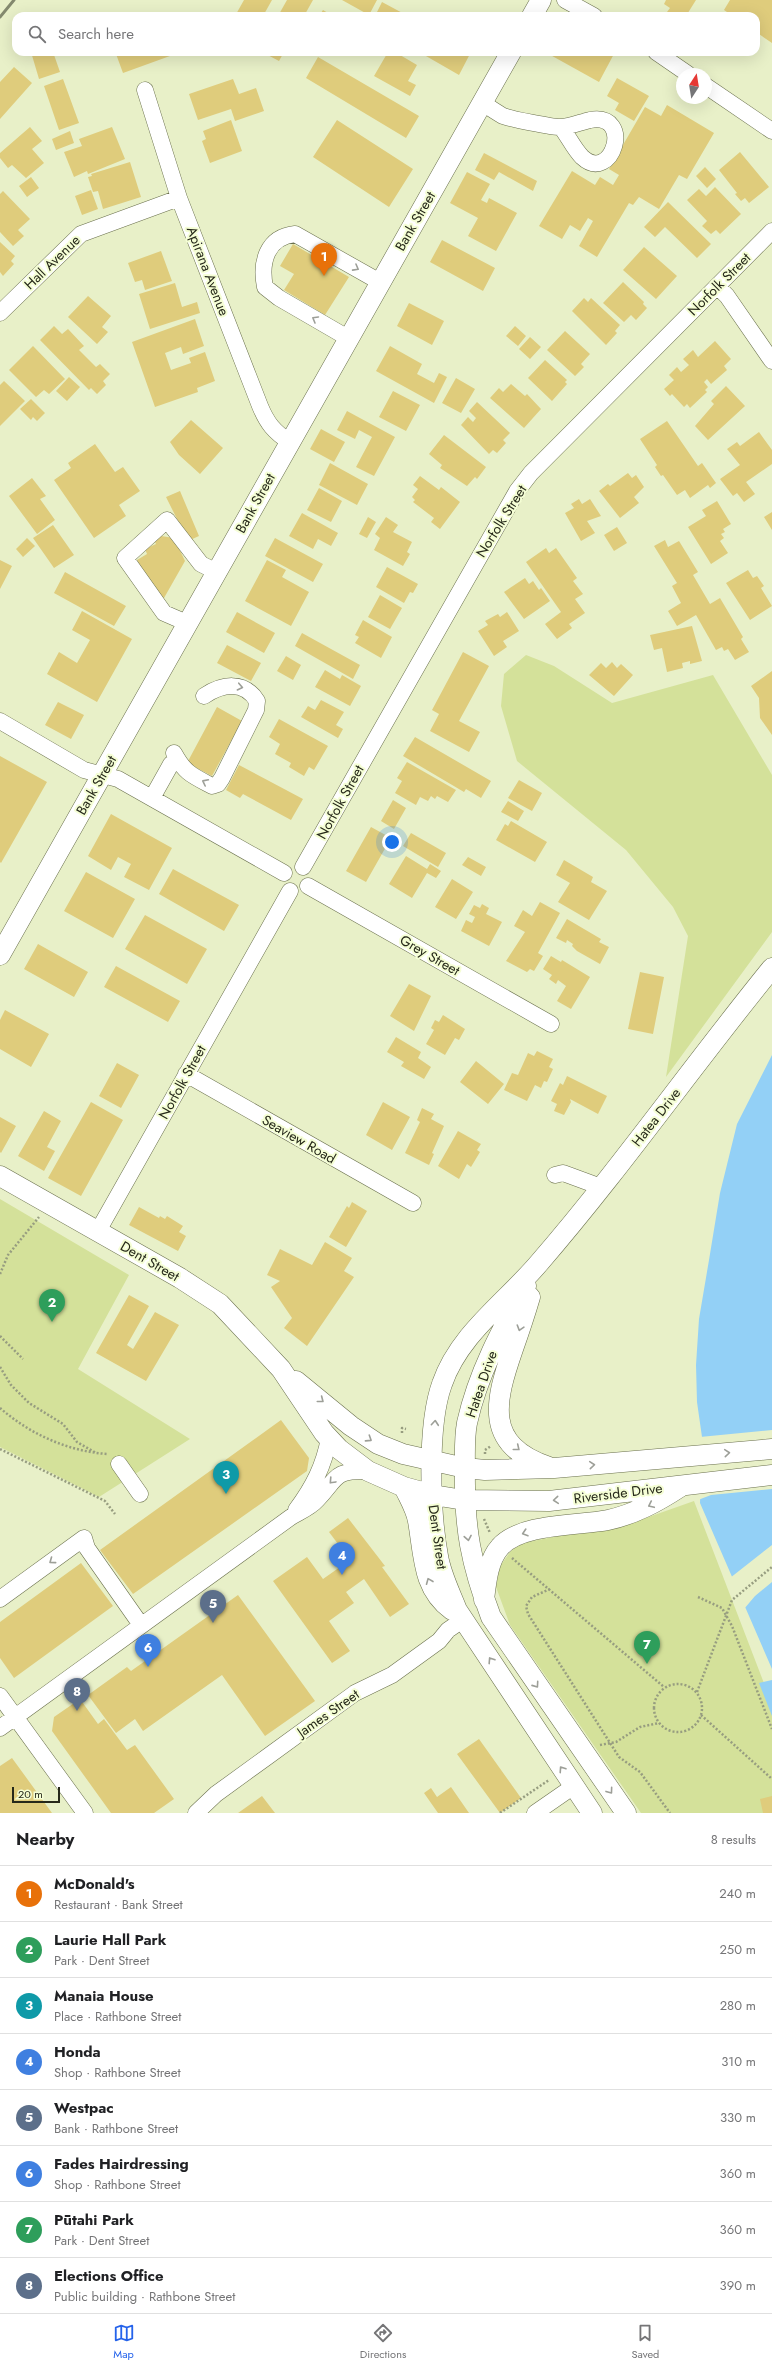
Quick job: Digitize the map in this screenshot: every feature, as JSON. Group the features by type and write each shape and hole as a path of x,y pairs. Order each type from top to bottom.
{"main road":[{"path":"534,12 541,0"},
{"name":"Bank Street","path":"0,955 509,56"},
{"name":"Hatea Drive","path":"433,1495 436,1409 447,1371 470,1336 538,1264 601,1187 772,968"},
{"name":"Dent Street","path":"0,1176 180,1278 220,1304 280,1369 329,1438 339,1449 368,1471 404,1487 433,1495 438,1557 444,1580 464,1619 592,1813"},
{"path":"538,1264 539,1268 501,1384 498,1409 500,1425 512,1444 528,1457 554,1468"},
{"name":"Hatea Drive","path":"464,1500 465,1440 468,1423 483,1373 503,1328 538,1264"},
{"name":"Dent Street","path":"280,1369 352,1426 378,1444 394,1451 433,1462 465,1468"},
{"name":"Riverside Drive","path":"465,1468 485,1470 554,1468 772,1449"},
{"name":"Riverside Drive","path":"433,1495 464,1500 549,1501 772,1475"},
{"path":"484,1600 495,1544 538,1529 607,1520 633,1513 657,1502 688,1484"},
{"path":"404,1487 418,1521 427,1577 433,1590 444,1604 464,1619"},
{"name":"Dent Street","path":"464,1500 466,1527 474,1570 491,1617 501,1634 626,1813"}],"street":[{"path":"565,0 587,12"},
{"path":"662,56 679,68"},
{"name":"Apirana Avenue","path":"145,90 179,198 265,418 276,433 290,442"},
{"path":"712,90 772,131"},
{"path":"482,103 504,116 561,127"},
{"name":"Hall Avenue","path":"0,313 81,234 179,198"},
{"name":"Norfolk Street","path":"303,867 517,491 537,468 772,231"},
{"path":"348,338 279,298 265,287 264,264 268,248 285,235 295,234 380,282"},
{"path":"717,286 727,296 772,361"},
{"path":"187,623 164,612 125,558 167,520 201,564 217,572"},
{"path":"152,798 172,759 199,780 212,786 218,784 256,710 257,701 246,689 238,686 225,686 204,696"},
{"path":"0,721 84,770 118,779 284,873"},
{"path":"294,866 303,867 310,877 308,886 298,892 290,891 283,881 284,873 294,866"},
{"name":"Grey Street","path":"308,886 552,1024"},
{"name":"Norfolk Street","path":"98,1231 290,891"},
{"name":"Seaview Road","path":"186,1074 412,1203"},
{"path":"555,1175 563,1173 601,1187"},
{"path":"291,1517 318,1478 325,1459 329,1438"},
{"path":"119,1464 140,1494"},
{"path":"0,1728 291,1517 317,1501 332,1480 339,1475 350,1470 368,1471"},
{"path":"0,1599 84,1538 87,1548 142,1625"},
{"name":"James Street","path":"196,1813 216,1794 355,1693 392,1675 439,1641 448,1630 464,1619"},
{"path":"0,1696 84,1813"},
{"path":"535,1813 574,1786"}],"path":[{"path":"0,1274 8,1255 50,1204"},
{"path":"0,1336 23,1359"},
{"path":"0,1367 12,1386 29,1403 63,1424 77,1442 96,1453 76,1450 47,1438 10,1416 0,1408"},
{"path":"402,1433 402,1428 406,1429"},
{"path":"485,1456 485,1450 497,1441"},
{"path":"0,1449 105,1501 114,1514"},
{"path":"484,1513 495,1544 664,1687"},
{"path":"696,1692 732,1600 772,1567"},
{"path":"550,1589 532,1597 526,1606 528,1614 619,1757 640,1772 670,1813"},
{"path":"698,1597 722,1608 740,1647 772,1729"},
{"path":"671,1684 685,1684 696,1692 702,1707 701,1715 698,1721 686,1730 671,1731 659,1722 653,1708 654,1700 664,1687 671,1684"},
{"path":"701,1715 772,1779"},
{"path":"600,1745 610,1743 640,1727 659,1722"},
{"path":"500,1813 551,1779"}],"green space":[{"path":"526,655 554,666 612,703 713,675 772,775 772,932 666,1077 688,936 673,907 626,850 517,761 501,706 504,674"},
{"path":"0,1199 129,1275 78,1369 190,1439 99,1497 0,1447"},
{"path":"694,1501 772,1704 772,1813 641,1813 510,1625 496,1587 500,1566 511,1551 523,1543 643,1519"}],"water":[{"path":"772,1055 772,1669 700,1503 702,1437 697,1402 696,1365 699,1319 720,1193 737,1124"},
{"path":"772,1680 772,1716 759,1683"}],"pier":[{"path":"772,1430 772,1489 711,1495 698,1500 700,1437"},
{"path":"772,1545 772,1582 755,1596 744,1609 730,1578"}],"building":[{"path":"244,0 272,0 265,12 237,12"},
{"path":"287,0 313,0 306,12 280,12"},
{"path":"342,0 377,0 371,12 364,12"},
{"path":"666,0 696,0 688,12 667,12 670,8 664,4"},
{"path":"730,0 772,0 772,43 760,35 760,12 727,12 724,10"},
{"path":"382,2 401,12 377,12"},
{"path":"32,56 54,56 60,72 39,79"},
{"path":"117,56 170,56 123,73"},
{"path":"270,56 282,56 279,61"},
{"path":"386,56 402,56 417,65 408,81 416,85 410,96 374,76"},
{"path":"426,56 469,56 459,75"},
{"path":"552,56 613,56 599,82"},
{"path":"318,57 419,116 406,138 306,78"},
{"path":"14,67 32,83 0,119 0,82"},
{"path":"617,78 649,96 634,121 615,110 619,103 607,96"},
{"path":"63,79 79,123 59,130 44,86"},
{"path":"233,79 239,94 256,88 264,111 235,121 231,109 198,120 189,94"},
{"path":"667,105 714,133 687,179 679,175 659,209 639,197 633,205 629,203 597,257 579,246 593,221 588,218 580,231 570,225 562,239 539,226 572,171 595,185 600,177 613,185 619,175 609,169 645,107 661,116"},
{"path":"231,120 242,151 210,163 202,141 206,139 203,131"},
{"path":"337,120 413,169 389,207 313,157"},
{"path":"30,127 42,141 32,149 44,163 26,178 12,165 8,168 0,158 0,153"},
{"path":"112,127 125,159 88,174 87,171 74,177 64,152 82,146 79,139"},
{"path":"70,131 74,143 56,150 52,139"},
{"path":"740,152 769,187 749,203 745,198 741,201 735,194 737,193 719,170"},
{"path":"484,153 537,181 533,191 499,172 494,180 475,170"},
{"path":"130,162 141,197 103,209 98,191 93,192 88,177 92,176 91,174"},
{"path":"705,167 716,179 707,188 696,176"},
{"path":"467,172 490,184 481,200 487,203 489,198 517,213 496,251 468,236 478,218 450,203"},
{"path":"31,177 39,188 27,197 19,186"},
{"path":"715,187 741,214 720,234 716,230 711,234 702,226 707,221 687,200 699,189 706,196"},
{"path":"91,190 98,209 82,215 75,196"},
{"path":"3,191 30,219 18,230 24,236 13,246 0,232 0,194"},
{"path":"668,202 711,244 697,258 665,227 655,237 644,227"},
{"path":"442,240 495,268 483,291 430,262"},
{"path":"0,242 15,256 11,261 14,264 3,276 0,272"},
{"path":"293,244 349,277 325,315 284,290 294,274 280,266"},
{"path":"644,247 677,276 656,299 623,270"},
{"path":"161,251 172,281 145,290 142,280 135,282 128,263"},
{"path":"623,282 644,302 643,304 647,308 636,320 631,315 624,322 603,303"},
{"path":"175,283 182,307 197,302 200,313 150,329 139,294"},
{"path":"88,296 111,316 102,327 108,332 97,344 68,317"},
{"path":"584,298 588,302 591,298 620,325 615,331 617,333 606,345 572,311"},
{"path":"409,303 444,321 432,345 397,326"},
{"path":"195,319 204,346 183,354 181,347 165,353 171,370 191,363 189,358 205,352 215,381 197,388 198,392 155,407 132,342"},
{"path":"54,326 62,334 68,329 84,346 79,350 96,367 100,364 110,374 103,381 106,385 97,394 91,388 89,390 40,340"},
{"path":"515,326 526,336 518,346 506,336"},
{"path":"565,331 590,354 581,364 584,367 575,376 547,350"},
{"path":"530,337 541,347 530,359 519,349"},
{"path":"715,341 731,359 724,366 727,370 711,384 707,379 704,382 708,387 705,390 707,392 690,408 687,404 684,407 672,394 670,396 664,389 674,380 669,375 677,367 681,372 689,365 683,359 693,350 698,357"},
{"path":"33,346 65,379 49,394 44,390 36,397 9,370"},
{"path":"390,346 422,364 417,374 434,383 439,373 447,377 434,403 376,371"},
{"path":"545,360 567,380 565,382 567,384 552,401 528,378"},
{"path":"69,377 80,387 67,401 56,391"},
{"path":"456,378 475,389 461,413 442,403"},
{"path":"4,381 25,401 0,426 0,385"},
{"path":"511,384 525,396 527,394 541,409 524,428 490,398 499,388 503,392"},
{"path":"726,386 745,406 708,440 695,426 714,404 711,401"},
{"path":"393,391 420,405 406,431 379,417"},
{"path":"31,399 45,413 37,421 33,417 31,420 20,409"},
{"path":"477,402 510,433 503,440 506,443 497,453 493,450 489,454 461,425 468,417 473,422 476,418 469,411"},
{"path":"347,411 395,437 374,476 356,467 372,437 359,430 355,439 337,430"},
{"path":"191,420 223,448 200,474 179,455 170,442"},
{"path":"667,421 698,466 702,463 716,483 710,488 708,485 690,498 685,490 677,495 663,475 661,476 655,467 657,465 640,439"},
{"path":"321,429 345,442 334,462 310,449"},
{"path":"759,432 772,450 772,464 746,482 755,494 744,502 737,493 733,496 720,479 740,465 727,449 737,442 740,446"},
{"path":"444,435 486,467 477,479 475,477 467,486 440,468 442,465 429,454"},
{"path":"95,444 115,472 123,467 140,491 119,505 126,516 94,538 54,480 71,468 68,463"},
{"path":"330,463 368,484 357,505 319,485"},
{"path":"628,473 632,478 636,475 644,487 634,497 639,503 620,518 599,491 608,484 610,486"},
{"path":"420,476 439,490 441,487 460,502 440,529 431,522 434,518 413,502 415,500 412,497 418,489 413,485"},
{"path":"32,478 46,496 40,499 55,520 37,534 9,496"},
{"path":"319,488 342,501 331,522 307,510"},
{"path":"180,491 199,536 188,541 166,497"},
{"path":"579,499 582,504 590,499 601,516 587,521 595,533 581,541 565,513 574,508 571,504"},
{"path":"717,501 731,524 723,529 725,532 721,534 724,538 720,541 728,553 711,564 688,527 706,516 702,510"},
{"path":"772,512 772,530 764,517"},
{"path":"302,513 338,533 331,546 318,539 313,549 289,536"},
{"path":"368,517 376,522 367,538 359,534"},
{"path":"386,517 398,525 393,532 412,542 407,552 410,554 403,566 374,550 380,538 375,534"},
{"path":"53,525 74,555 54,568 33,538"},
{"path":"617,527 627,543 614,551 604,535"},
{"path":"161,536 174,538 185,561 164,598 155,595 137,560 147,554 145,549 156,544 154,540"},
{"path":"27,538 35,546 23,557 16,549"},
{"path":"275,538 323,564 313,582 265,556"},
{"path":"665,540 668,547 679,541 698,572 693,575 710,604 720,598 743,637 741,639 749,652 735,660 728,649 724,651 722,647 716,650 696,615 677,626 668,611 681,603 672,586 677,583 654,546"},
{"path":"546,548 549,553 556,548 577,578 573,581 583,594 575,599 585,613 569,624 572,628 557,639 545,624 561,612 526,562"},
{"path":"0,560 12,566 0,589"},
{"path":"267,560 286,570 282,577 309,592 291,626 245,601"},
{"path":"387,567 418,584 413,593 410,592 404,603 376,587"},
{"path":"748,570 753,578 757,576 764,586 761,588 772,606 750,620 726,583"},
{"path":"65,572 126,606 114,626 54,593"},
{"path":"525,578 529,584 533,581 539,590 541,588 550,601 524,619 504,592"},
{"path":"380,595 402,608 390,629 368,617"},
{"path":"82,611 132,639 97,702 47,674 59,652 77,663 90,640 72,630"},
{"path":"237,612 275,633 264,653 226,632"},
{"path":"507,612 519,631 503,641 507,647 494,656 478,631 488,625 485,621 498,614 500,617"},
{"path":"363,620 392,637 381,658 355,643 359,637 355,635"},
{"path":"692,626 702,661 690,664 690,661 682,663 683,668 667,672 662,648 654,650 650,635"},
{"path":"302,633 360,665 353,679 295,646"},
{"path":"227,645 261,663 251,681 217,663"},
{"path":"463,652 489,666 459,721 480,732 469,752 430,731 439,714 432,710"},
{"path":"286,656 301,665 293,680 277,671"},
{"path":"612,662 617,668 621,664 633,675 614,696 589,675 601,663 606,668"},
{"path":"325,670 340,679 342,675 361,686 350,706 315,687"},
{"path":"772,671 772,735 760,718 759,698 751,686"},
{"path":"321,700 344,712 336,725 343,729 338,738 301,717 308,706 315,710"},
{"path":"58,702 84,715 71,739 45,725"},
{"path":"217,707 242,721 212,776 187,763"},
{"path":"279,719 328,746 314,770 309,767 304,776 289,767 291,763 275,754 280,744 269,737"},
{"path":"415,737 491,781 481,798 466,789 464,792 403,756"},
{"path":"0,756 47,782 1,863 0,862"},
{"path":"407,762 456,790 448,802 437,796 435,799 431,796 428,801 420,797 416,805 395,793 402,781 397,778"},
{"path":"239,765 303,799 291,820 243,794 240,798 226,790"},
{"path":"519,780 542,793 532,811 508,798"},
{"path":"393,800 406,808 394,829 381,821"},
{"path":"508,801 524,811 518,821 501,812"},
{"path":"111,814 172,848 149,890 124,877 131,864 118,857 111,870 88,856"},
{"path":"511,821 547,842 535,862 496,840 505,824 508,826"},
{"path":"371,827 391,838 366,882 346,871"},
{"path":"411,833 446,853 438,867 403,846"},
{"path":"406,856 427,869 430,864 441,871 436,878 427,873 412,898 389,884"},
{"path":"468,857 486,867 481,876 462,865"},
{"path":"564,860 593,877 591,882 607,891 589,920 558,902 570,883 556,875"},
{"path":"173,869 239,905 224,931 159,894"},
{"path":"86,872 135,899 113,938 64,911"},
{"path":"452,879 473,892 456,919 435,907"},
{"path":"540,902 560,913 538,953 543,956 534,971 530,969 527,972 506,961 525,932 514,926 523,910 532,916"},
{"path":"482,904 489,908 486,914 502,922 489,946 461,931 466,920 472,923 475,917 469,914 474,905 480,908"},
{"path":"145,915 207,949 187,984 125,949"},
{"path":"567,919 601,939 599,942 609,947 600,964 577,951 572,946 573,944 567,940 566,943 556,938"},
{"path":"38,944 88,972 74,997 24,969"},
{"path":"551,956 561,962 562,960 590,977 571,1009 557,1001 566,986 558,980 556,984 549,979 552,975 543,969"},
{"path":"116,966 180,1001 168,1022 104,987"},
{"path":"640,972 664,977 653,1034 628,1029"},
{"path":"409,984 431,996 414,1031 390,1016"},
{"path":"5,1010 49,1034 31,1067 0,1049 0,1020"},
{"path":"443,1015 465,1029 459,1040 455,1038 445,1055 426,1044 434,1030 431,1028 435,1020 439,1022"},
{"path":"396,1037 421,1052 418,1058 431,1067 424,1079 401,1066 404,1062 387,1052"},
{"path":"537,1051 553,1059 549,1067 553,1069 547,1082 544,1081 541,1088 535,1085 527,1101 504,1090 512,1073 518,1075 528,1053 534,1056"},
{"path":"476,1061 504,1084 488,1104 460,1082"},
{"path":"117,1063 139,1075 121,1108 99,1096"},
{"path":"567,1076 607,1096 598,1114 570,1099 571,1102 564,1115 554,1111 557,1104 551,1101 560,1083 563,1085"},
{"path":"91,1102 123,1120 81,1196 48,1178"},
{"path":"383,1102 410,1117 392,1150 366,1135"},
{"path":"422,1108 434,1114 431,1119 444,1126 432,1153 434,1154 429,1165 405,1153 420,1122 417,1120"},
{"path":"44,1111 61,1121 47,1147 55,1151 44,1171 18,1156"},
{"path":"0,1117 16,1126 1,1153 0,1152"},
{"path":"458,1131 481,1144 477,1150 480,1152 471,1167 467,1164 459,1179 438,1166"},
{"path":"352,1202 367,1211 346,1247 329,1237 347,1206 349,1208"},
{"path":"139,1207 159,1218 160,1216 165,1219 167,1216 183,1226 179,1232 186,1236 178,1251 129,1225"},
{"path":"325,1242 352,1258 344,1271 354,1277 307,1346 284,1328 292,1318 271,1287 280,1281 267,1275 280,1249 312,1265"},
{"path":"129,1295 149,1306 127,1345 133,1349 155,1312 179,1325 146,1381 96,1353"},
{"path":"281,1420 309,1458 307,1471 133,1594 100,1550"},
{"path":"348,1518 385,1566 382,1567 409,1604 390,1617 364,1579 346,1592 354,1603 329,1621 350,1651 332,1663 273,1581 307,1557 323,1579 350,1560 329,1532"},
{"path":"81,1563 113,1606 14,1678 0,1658 0,1622"},
{"path":"238,1595 315,1701 265,1736 222,1675 143,1731 135,1719 116,1733 88,1695 127,1667 131,1671"},
{"path":"80,1699 98,1724 104,1719 127,1750 135,1745 174,1799 154,1813 111,1813 52,1731 54,1717"},
{"path":"479,1739 521,1798 500,1813 457,1754"},
{"path":"12,1758 52,1813 0,1813 0,1766"},
{"path":"451,1787 469,1813 438,1813 424,1793 431,1788 437,1797"},
{"path":"262,1796 275,1813 238,1813"},
{"path":"772,1796 772,1813 763,1813 760,1799"}],"railway":[{"path":"0,17 14,0"}],"place":[{"name":"McDonald's","path":"324,276"},
{"name":"Laurie Hall Park","path":"52,1322"},
{"name":"Manaia House","path":"226,1494"},
{"name":"Honda","path":"342,1575"},
{"name":"Westpac","path":"213,1623"},
{"name":"Pūtahi Park","path":"647,1664"},
{"name":"Fades Hairdressing","path":"148,1667"},
{"name":"Elections Office","path":"77,1711"}]}
